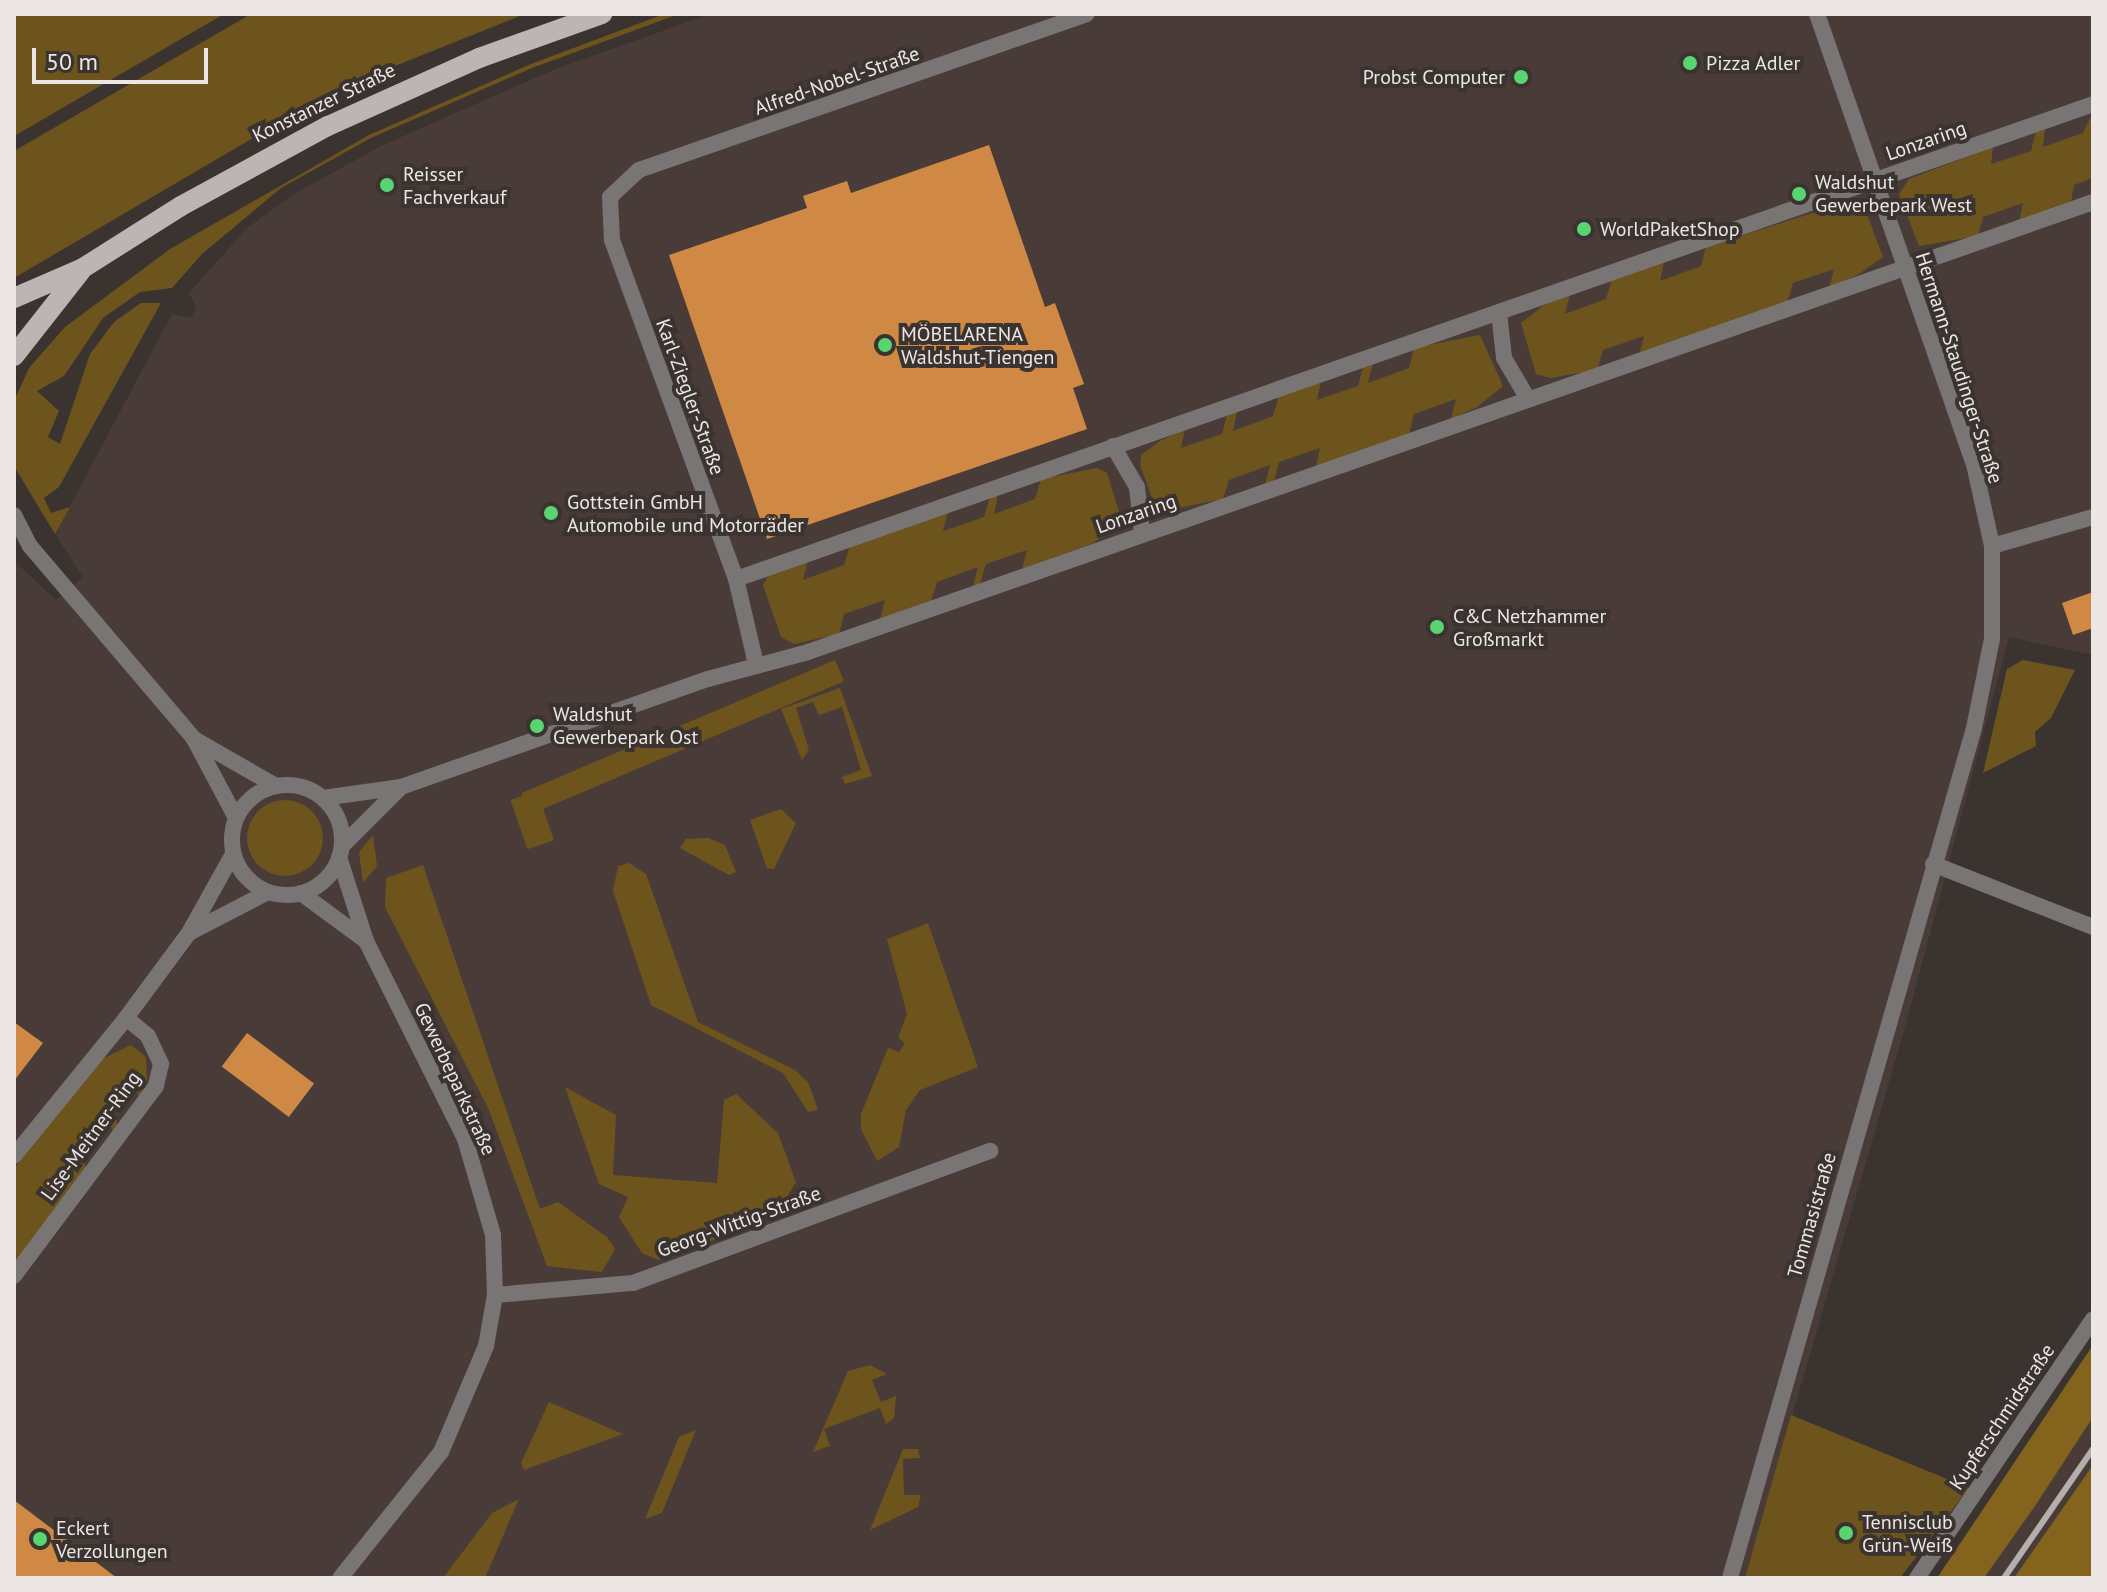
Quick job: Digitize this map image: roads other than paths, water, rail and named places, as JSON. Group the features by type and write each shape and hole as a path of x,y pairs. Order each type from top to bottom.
{"main road":[{"name":"Konstanzer Straße","path":"14,298 83,268 195,198 328,126 479,58 602,14"},
{"name":"Konstanzer Straße","path":"14,356 83,268"}],"street":[{"name":"Alfred-Nobel-Straße","path":"610,197 639,170 1087,14"},
{"name":"Hermann-Staudinger-Straße","path":"1817,14 1974,464 1992,546"},
{"name":"Lonzaring","path":"736,579 2093,104"},
{"name":"Karl-Ziegler-Straße","path":"610,197 612,240 736,579 756,664"},
{"name":"Lonzaring","path":"756,664 808,652 2093,202"},
{"path":"1499,312 1504,358 1528,399"},
{"path":"1113,446 1137,487 1142,533"},
{"path":"14,515 30,546"},
{"path":"1992,546 2093,517"},
{"path":"14,534 30,546 194,739 236,818 233,854 189,933 126,1018 14,1156"},
{"name":"Tommasistraße","path":"1730,1578 1985,683 1992,546"},
{"path":"194,739 276,786 308,789 323,798 401,787 756,664"},
{"path":"236,818 252,798 276,786"},
{"path":"189,933 268,892 301,893 324,879 340,851 401,787"},
{"name":"Gewerbeparkstraße","path":"323,798 337,820 340,851 366,941 465,1139 493,1235 495,1295 477,1374 441,1452 340,1578"},
{"path":"233,854 241,870 268,892"},
{"path":"1933,864 2093,927"},
{"name":"Gewerbeparkstraße","path":"301,893 366,941"},
{"name":"Lise-Meitner-Ring","path":"14,1276 156,1086 161,1064 148,1036 126,1018"},
{"name":"Georg-Wittig-Straße","path":"495,1295 633,1283 990,1151"},
{"name":"Kupferschmidstraße","path":"1917,1578 2093,1319"}],"railway":[{"path":"2004,1578 2093,1449"}],"place":[{"name":"Pizza Adler","path":"1690,63"},
{"name":"Probst Computer","path":"1521,77"},
{"name":"Reisser Fachverkauf","path":"387,185"},
{"name":"Waldshut Gewerbepark West","path":"1799,194"},
{"name":"WorldPaketShop","path":"1584,229"},
{"name":"MÖBELARENA Waldshut-Tiengen","path":"885,345"},
{"name":"Gottstein GmbH Automobile und Motorräder","path":"551,513"},
{"name":"C&C Netzhammer Großmarkt","path":"1437,627"},
{"name":"Waldshut Gewerbepark Ost","path":"537,726"},
{"name":"Tennisclub Grün-Weiß","path":"1846,1533"},
{"name":"Eckert Verzollungen","path":"40,1539"}]}
